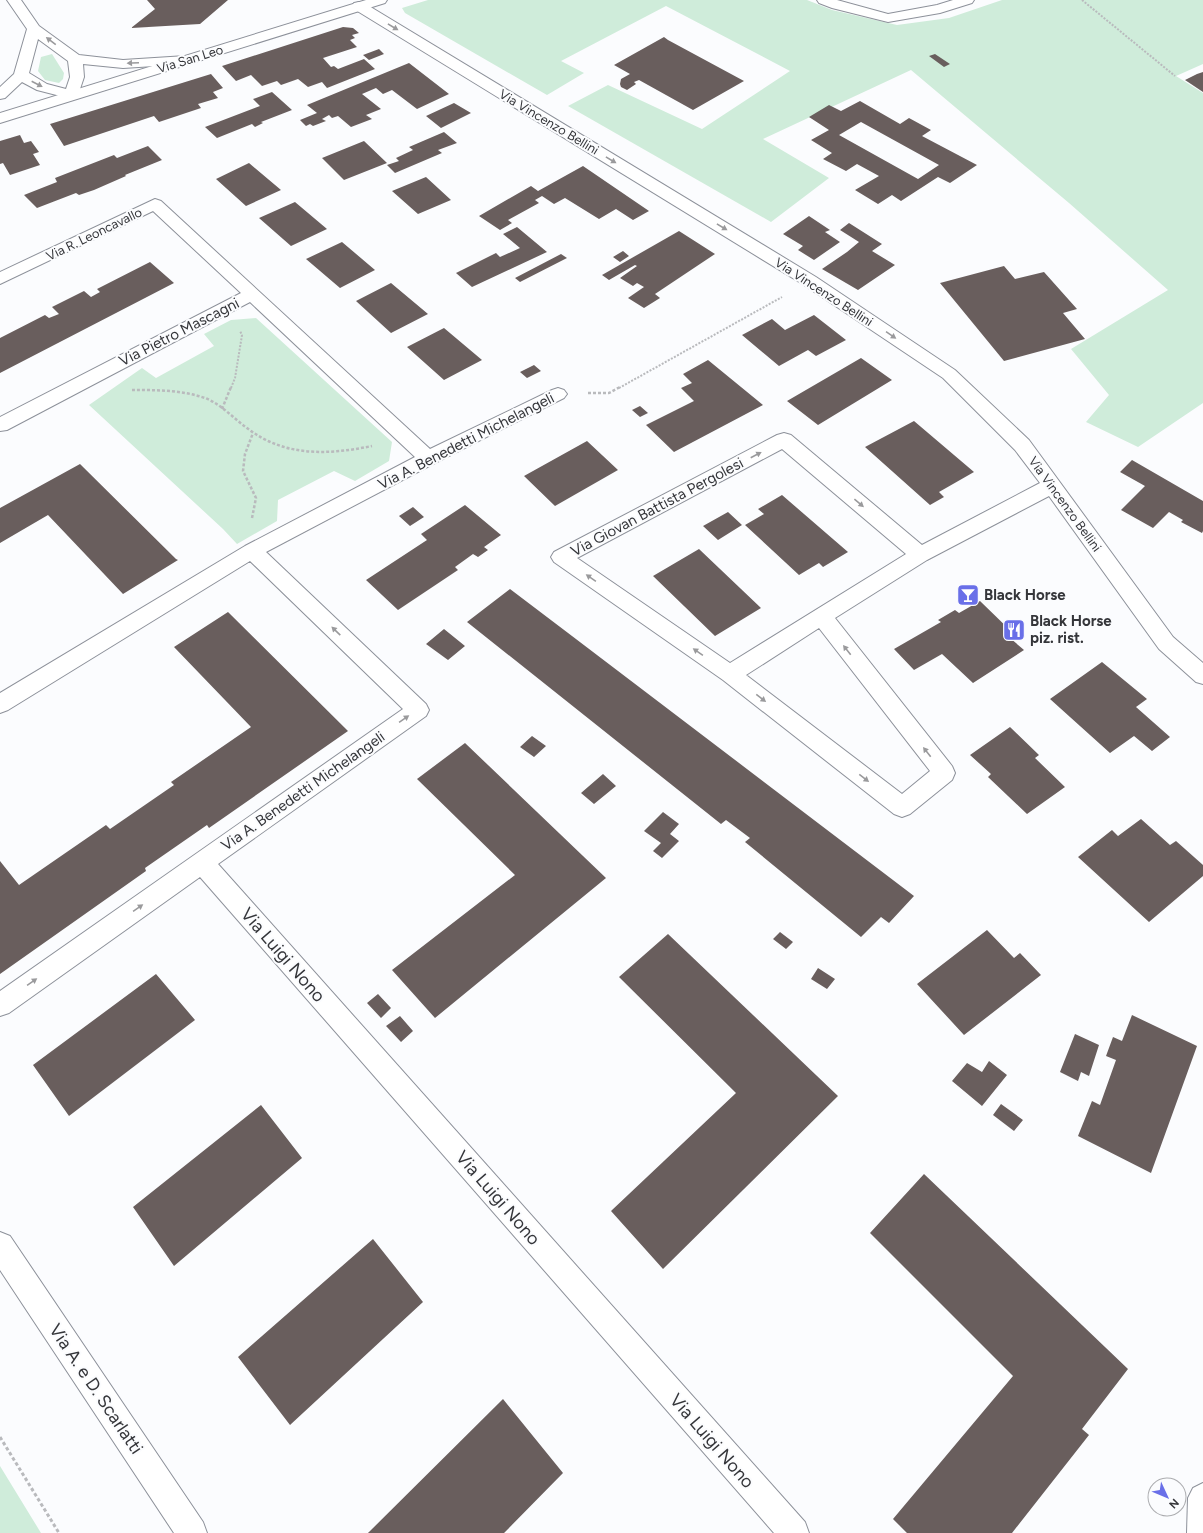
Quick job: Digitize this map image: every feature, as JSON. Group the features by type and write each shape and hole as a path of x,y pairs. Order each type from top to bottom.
{"street":[{"path":"14,0 34,29 75,59 122,64 186,60"},
{"name":"Via San Leo","path":"0,118 380,0"},
{"path":"824,0 837,5 888,18 940,9 967,0"},
{"name":"Via Vincenzo Bellini","path":"359,6 810,281 949,374 1022,445 1166,643 1203,676"},
{"path":"0,95 21,75 34,29"},
{"path":"21,75 42,87 72,95 77,77 75,59"},
{"name":"Via R. Leoncavallo","path":"0,279 155,204 252,294"},
{"name":"Via Pietro Mascagni","path":"0,425 252,294 428,458"},
{"name":"Via A. Benedetti Michelangeli","path":"0,704 252,551 428,458 558,394"},
{"name":"Via Giovan Battista Pergolesi","path":"730,674 561,557 784,440 920,555"},
{"path":"822,617 944,773 902,807 730,674 920,555 1051,486"},
{"name":"Via A. Benedetti Michelangeli","path":"0,1005 418,710 252,551"},
{"name":"Via Luigi Nono","path":"202,863 794,1533"},
{"name":"Via A. e D. Scarlatti","path":"0,1246 192,1533"},
{"path":"1202,1533 1203,1498"}],"path":[{"path":"1082,0 1175,76"},
{"name":"Via A. Benedetti Michelangeli","path":"558,394 609,393 810,281"},
{"path":"220,311 232,320 242,335 235,378 222,409"},
{"path":"76,386 112,389 171,390 206,398 253,433 287,450 323,454 362,449 392,442 405,436"},
{"path":"252,551 237,544 252,522 256,498 243,470 245,454 253,433"},
{"path":"0,1437 59,1533"}],"green space":[{"path":"428,0 807,0 832,10 897,25 949,18 1002,0 1203,0 1203,64 1176,76 1203,93 1203,403 1138,447 1086,422 1109,395 1071,349 1168,290 1069,203 911,70 763,139 829,178 771,222 568,106 608,85 702,129 790,71 666,6 561,61 584,73 547,95 405,13 402,8"},
{"path":"52,54 64,73 63,79 59,83 45,80 38,71 41,57"},
{"path":"256,318 392,442 389,461 355,481 334,471 278,500 277,521 237,544 223,529 89,405 142,368 156,378 214,346 204,334 231,320"},
{"path":"0,1466 41,1533 0,1533"}],"building":[{"path":"147,0 228,0 200,24 131,28 155,9"},
{"path":"343,27 353,28 359,33 352,35 355,38 350,40 357,47 323,58 331,67 334,66 338,69 364,59 375,69 327,88 322,82 308,87 298,79 281,85 277,81 262,86 251,75 236,81 222,66"},
{"path":"664,37 744,81 693,110 639,80 634,82 636,84 627,90 621,87 621,79 630,74 614,65"},
{"path":"379,49 384,54 369,60 363,55"},
{"path":"935,54 950,64 944,67 929,56"},
{"path":"409,63 449,94 417,109 392,90 383,94 376,88 362,94 381,109 366,115 372,119 351,127 338,116 332,118 329,115 322,119 326,121 313,126 310,124 306,126 300,120 317,113 307,105"},
{"path":"1203,72 1203,92 1185,80"},
{"path":"211,74 223,88 213,92 218,98 198,104 201,108 159,122 154,116 64,146 50,124"},
{"path":"272,92 292,110 261,122 263,123 255,127 252,124 217,138 205,127 260,106 253,99"},
{"path":"860,101 900,124 909,118 931,130 922,136 977,165 950,183 938,177 901,201 892,195 878,204 855,190 879,176 857,164 846,171 823,159 832,153 811,140 829,130 809,117 829,105 841,111","holes":["861,122 939,165 918,179 839,135"]},
{"path":"454,103 471,113 441,128 426,116"},
{"path":"444,132 457,143 438,150 442,153 395,173 387,165 399,161 396,158 413,150 409,147"},
{"path":"20,135 24,143 31,141 39,152 33,154 40,165 10,175 3,163 0,164 0,141"},
{"path":"364,141 387,163 344,180 322,158"},
{"path":"148,146 162,160 125,175 126,176 94,190 79,195 76,193 37,208 24,195 57,182 55,178 114,155 117,158"},
{"path":"249,163 281,190 246,206 216,179"},
{"path":"583,166 649,211 633,220 616,209 599,219 565,198 554,204 542,196 535,200 539,203 508,220 512,223 500,230 479,216 531,186 538,191"},
{"path":"426,177 451,200 418,214 392,191"},
{"path":"295,202 327,229 291,246 259,218"},
{"path":"809,216 830,230 825,232 840,242 814,260 798,250 803,246 783,234"},
{"path":"849,223 882,244 872,251 895,265 858,290 822,269 859,242 840,230"},
{"path":"517,227 547,252 472,287 456,273 496,253 500,257 520,248 503,234"},
{"path":"679,231 715,254 655,294 660,298 644,308 628,298 644,287 637,283 633,286 620,278 637,266 635,265 609,280 602,275"},
{"path":"342,242 375,270 340,288 306,259"},
{"path":"623,251 629,256 620,262 613,257"},
{"path":"561,254 567,258 520,282 515,278"},
{"path":"150,262 174,283 0,373 0,338 45,315 49,318 59,314 52,307 84,291 91,297 100,292 97,289"},
{"path":"1004,266 1015,279 1044,272 1077,309 1063,313 1085,339 1004,361 940,283"},
{"path":"391,283 428,314 391,333 356,301"},
{"path":"814,315 846,340 816,356 808,350 779,366 742,335 772,319 785,330"},
{"path":"444,328 482,360 444,380 407,347"},
{"path":"861,358 892,380 818,425 787,401"},
{"path":"708,360 763,405 674,452 646,425 694,401 681,388 692,383 683,374"},
{"path":"534,365 541,371 527,378 520,372"},
{"path":"640,406 648,413 640,417 632,410"},
{"path":"914,421 974,472 939,492 944,497 930,505 865,447"},
{"path":"587,441 618,470 555,506 524,476"},
{"path":"1132,460 1203,501 1202,533 1181,522 1183,520 1169,512 1153,528 1121,510 1145,486 1120,472"},
{"path":"80,464 178,560 123,594 48,515 0,543 0,508"},
{"path":"782,495 848,552 823,567 819,563 799,575 745,525 764,514 758,509"},
{"path":"465,505 501,535 484,547 488,550 478,557 473,554 455,567 458,570 398,610 366,580 427,540 421,534"},
{"path":"413,507 424,517 410,526 399,516"},
{"path":"728,512 742,525 718,540 703,526"},
{"path":"699,549 761,608 715,636 653,576"},
{"path":"510,589 914,896 889,923 881,917 861,937 745,842 750,838 726,820 721,824 467,622"},
{"path":"980,601 1015,635 1010,638 1024,650 973,683 942,654 914,670 894,649 941,622 938,620 955,610 959,613"},
{"path":"228,612 348,731 209,828 207,825 145,868 146,871 0,974 0,861 19,885 106,825 110,829 174,785 171,782 251,727 174,647"},
{"path":"444,629 465,646 448,660 426,644"},
{"path":"1102,662 1147,699 1136,707 1170,737 1152,751 1134,736 1110,753 1050,699"},
{"path":"1010,727 1039,755 1035,758 1065,787 1027,814 988,777 991,774 970,755"},
{"path":"532,736 546,746 534,757 520,747"},
{"path":"465,743 606,878 435,1018 392,970 515,875 417,779"},
{"path":"603,774 616,786 594,804 581,793"},
{"path":"663,812 679,824 670,834 679,841 662,858 653,851 661,843 644,831"},
{"path":"1141,819 1170,845 1176,841 1203,865 1203,876 1149,922 1078,857 1112,830 1118,836"},
{"path":"987,930 1014,958 1020,953 1041,975 964,1035 917,984"},
{"path":"780,932 793,942 786,949 773,939"},
{"path":"668,934 838,1096 663,1269 611,1211 736,1093 619,977"},
{"path":"818,968 835,979 827,989 811,979"},
{"path":"156,974 195,1020 69,1116 33,1065"},
{"path":"378,994 391,1008 381,1018 367,1003"},
{"path":"1132,1015 1197,1046 1151,1173 1078,1136 1092,1101 1100,1105 1116,1060 1106,1056 1113,1037 1122,1041"},
{"path":"400,1016 413,1031 401,1042 386,1026"},
{"path":"1075,1034 1099,1045 1089,1076 1081,1072 1078,1081 1060,1072"},
{"path":"989,1061 1007,1075 982,1106 952,1081 967,1063 982,1072"},
{"path":"1001,1104 1023,1120 1014,1131 993,1115"},
{"path":"261,1105 302,1158 174,1266 133,1207"},
{"path":"924,1174 1128,1369 1082,1429 1089,1435 1012,1533 907,1533 893,1519 1013,1376 870,1233"},
{"path":"373,1239 423,1302 290,1425 238,1357"},
{"path":"503,1399 563,1473 504,1533 368,1533"}],"place":[{"name":"Black Horse","path":"968,595"},
{"name":"Black Horse piz. rist.","path":"1014,630"}]}
